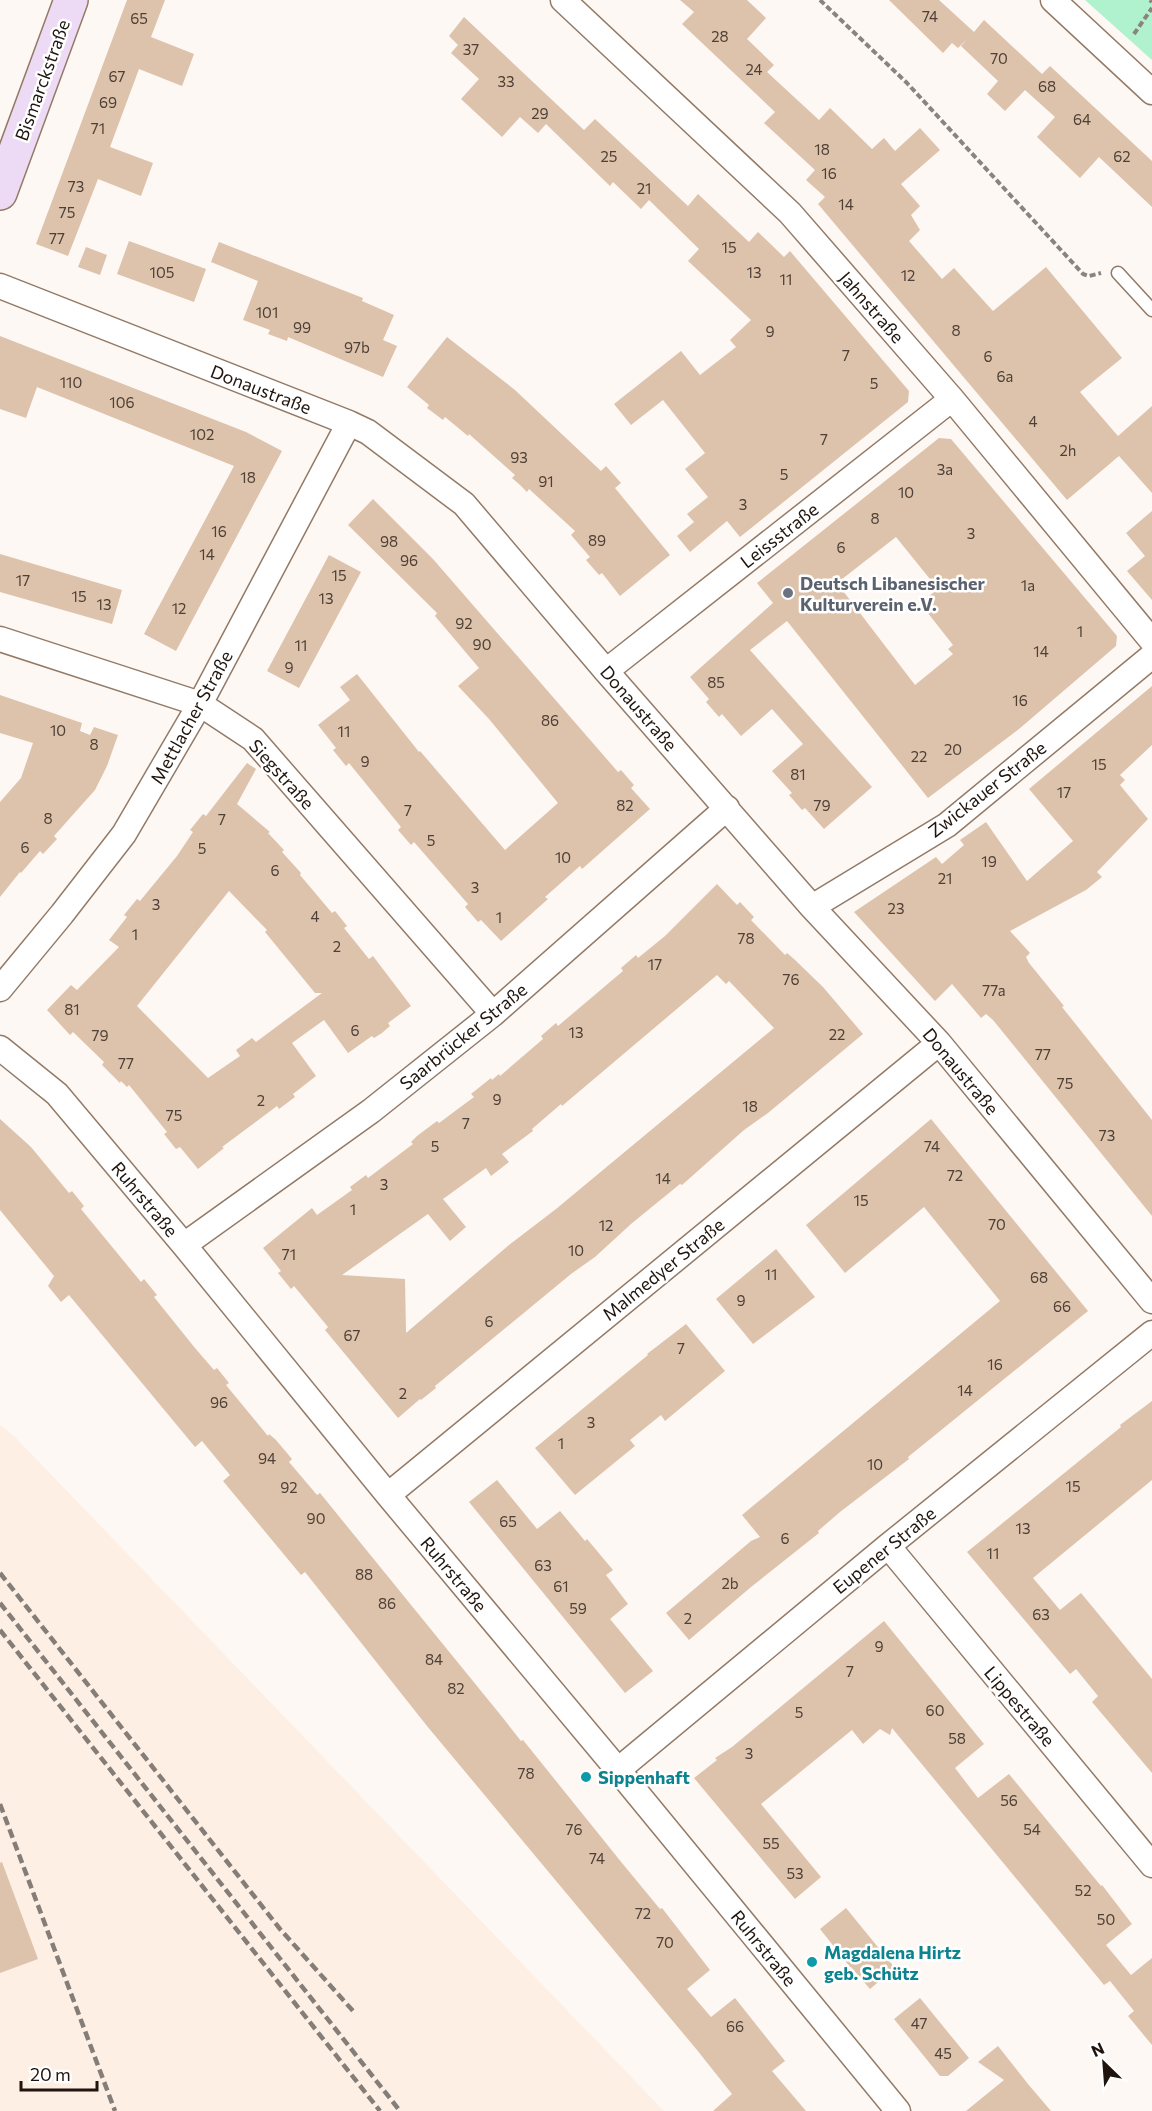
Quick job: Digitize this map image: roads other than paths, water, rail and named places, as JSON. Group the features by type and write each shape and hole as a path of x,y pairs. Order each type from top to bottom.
{"main road":[{"name":"Bismarckstraße","path":"0,193 71,0"}],"street":[{"name":"Jahnstraße","path":"562,0 790,213 952,399 1152,641"},
{"path":"1053,0 1152,92"},
{"name":"Donaustraße","path":"0,286 349,423 368,432 464,504 606,672 812,907 939,1043 1152,1301"},
{"name":"Leissstraße","path":"606,672 952,399"},
{"name":"Mettlacher Straße","path":"0,989 124,834 200,704 349,423"},
{"name":"Siegstraße","path":"0,639 200,704 253,739 494,1014"},
{"name":"Zwickauer Straße","path":"812,907 947,825 1152,656"},
{"name":"Saarbrücker Straße","path":"184,1245 371,1111 494,1014 727,808"},
{"name":"Malmedyer Straße","path":"388,1496 939,1043"},
{"name":"Ruhrstraße","path":"0,1048 57,1094 898,2111"},
{"name":"Eupener Straße","path":"618,1770 888,1546 1152,1333"},
{"name":"Lippestraße","path":"888,1546 1152,1865"}],"lane":[{"path":"1118,273 1152,310"}],"railway":[{"path":"0,1573 280,1929 353,2011"},
{"path":"0,1603 400,2111"},
{"path":"0,1630 380,2111"},
{"path":"0,1804 115,2111"}],"place":[{"name":"Deutsch Libanesischer Kulturverein e.V.","path":"788,593"},
{"name":"Sippenhaft","path":"586,1777"},
{"name":"Magdalena Hirtz geb. Schütz","path":"812,1962"}]}
